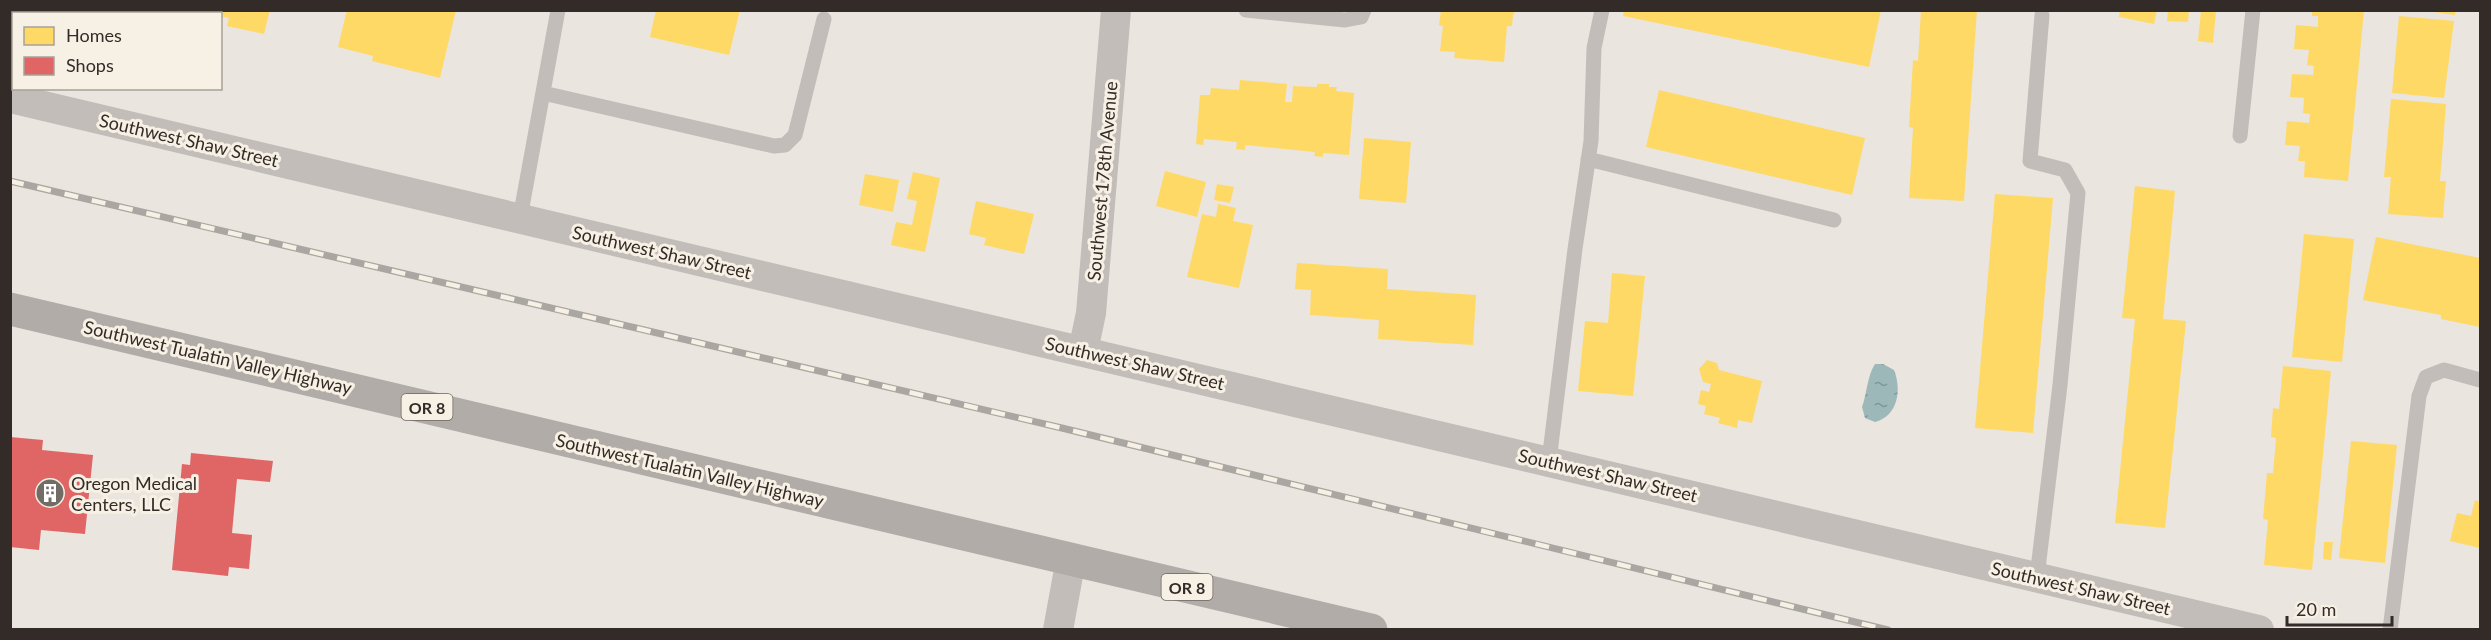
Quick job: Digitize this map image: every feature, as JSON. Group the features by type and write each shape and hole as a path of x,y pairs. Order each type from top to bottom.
{"main road":[{"name":"Southwest Tualatin Valley Highway","path":"10,309 1371,630"}],"street":[{"name":"Southwest 178th Avenue","path":"1083,351 1091,313 1116,10"},
{"name":"Southwest Shaw Street","path":"10,98 2259,630"},
{"path":"1058,630 1071,559"}],"lane":[{"path":"520,218 558,10"},
{"path":"1246,10 1345,20 1361,17 1364,10"},
{"path":"1549,462 1591,141 1594,48 1602,10"},
{"path":"2240,136 2253,10"},
{"path":"2037,577 2059,396 2078,193 2065,170 2030,161 2042,15"},
{"path":"543,93 774,147 785,145 795,135 824,19"},
{"path":"1588,159 1834,220"},
{"path":"2390,630 2419,396 2426,376 2444,370 2481,380"}],"water":[{"path":"1875,364 1883,364 1894,370 1898,394 1889,414 1875,422 1865,418 1862,407 1870,374"}],"building: Homes":[{"path":"211,10 270,10 264,34 227,26 229,18 222,16 222,12 210,12"},
{"path":"347,10 456,10 440,78 372,61 373,56 338,47"},
{"path":"656,10 740,10 729,55 650,37"},
{"path":"1441,10 1516,10 1512,26 1507,26 1504,62 1454,58 1455,52 1440,51 1443,26 1439,25"},
{"path":"1624,10 1881,10 1869,67 1623,16"},
{"path":"1921,10 1977,10 1964,201 1909,198 1913,128 1909,127 1913,60 1918,61"},
{"path":"2120,10 2157,10 2154,24 2119,17"},
{"path":"2168,10 2189,10 2188,22 2167,21"},
{"path":"2312,10 2364,10 2348,181 2304,177 2305,161 2298,161 2300,146 2285,145 2287,121 2309,123 2310,114 2303,113 2304,98 2290,97 2292,74 2313,75 2314,66 2307,65 2309,50 2294,49 2296,25 2318,27 2318,16 2312,16"},
{"path":"2419,10 2456,10 2455,15"},
{"path":"2201,11 2216,12 2213,43 2198,41"},
{"path":"2399,16 2454,21 2444,98 2392,93"},
{"path":"1240,80 1287,84 1285,102 1292,102 1293,86 1317,87 1317,84 1329,84 1329,87 1337,87 1336,91 1354,93 1349,155 1323,153 1323,157 1314,156 1315,152 1245,145 1245,150 1236,149 1237,142 1204,139 1203,145 1196,144 1200,95 1210,95 1211,88 1239,90"},
{"path":"1659,90 1865,138 1852,195 1646,147"},
{"path":"2391,99 2446,104 2440,181 2446,181 2443,218 2388,214 2391,177 2384,177"},
{"path":"1364,138 1411,142 1406,203 1359,199"},
{"path":"1165,171 1206,182 1197,217 1156,206"},
{"path":"913,172 940,178 925,252 891,245 896,222 912,225 917,201 907,199"},
{"path":"865,174 899,180 893,212 859,205"},
{"path":"1217,184 1234,187 1230,203 1214,200"},
{"path":"2135,186 2175,191 2163,319 2186,321 2165,528 2115,523 2135,319 2122,318"},
{"path":"1995,194 2053,198 2033,433 1975,428"},
{"path":"976,201 1034,214 1024,254 984,245 986,238 969,234"},
{"path":"1218,204 1236,208 1233,221 1253,225 1239,288 1187,277 1202,214 1216,217"},
{"path":"2304,234 2354,239 2342,362 2292,357"},
{"path":"2376,237 2480,258 2480,327 2441,319 2441,315 2363,300"},
{"path":"1297,263 1388,269 1387,289 1476,295 1473,345 1378,339 1379,320 1310,315 1311,290 1295,289"},
{"path":"1612,273 1645,276 1633,396 1578,391 1585,321 1608,323"},
{"path":"1707,360 1717,363 1719,370 1762,381 1752,423 1738,420 1737,428 1718,423 1720,418 1704,414 1706,406 1698,404 1701,390 1709,392 1711,384 1703,382 1699,369"},
{"path":"2283,366 2331,371 2312,570 2264,565 2268,520 2263,519 2267,473 2273,473 2276,438 2271,437 2273,408 2279,409"},
{"path":"2351,441 2397,445 2385,563 2339,558"},
{"path":"2475,500 2480,502 2480,548 2450,541 2457,513 2471,516"},
{"path":"2324,542 2333,542 2331,560 2323,559"}],"building: Shops":[{"name":"Oregon Medical Centers, LLC","path":"10,437 43,440 42,450 93,455 85,534 41,530 39,550 10,547"},
{"path":"191,453 273,461 270,482 237,479 232,533 252,535 249,569 229,567 228,576 172,570 182,464 190,465"}],"railway":[{"path":"10,181 1066,429 1888,630"}],"place":[{"name":"Oregon Medical Centers, LLC","path":"50,493"}]}
